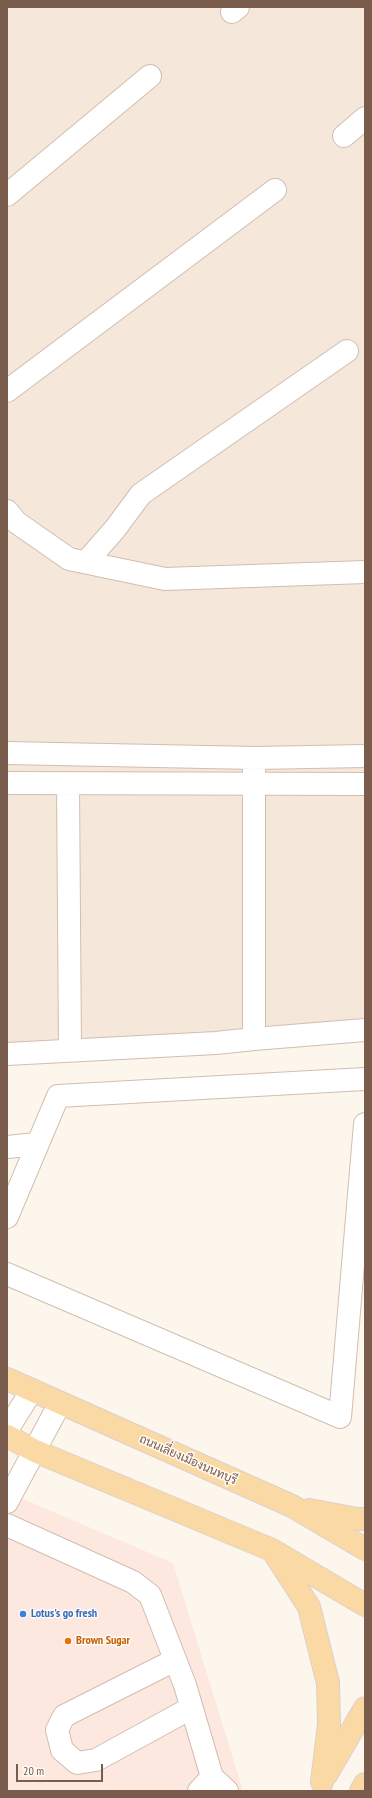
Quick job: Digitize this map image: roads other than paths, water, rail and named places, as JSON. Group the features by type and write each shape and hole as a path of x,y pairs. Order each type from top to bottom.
{"main road":[{"name":"ถนนเลี่ยงเมืองนนทบุรี","path":"7,1378 292,1506 365,1549"},
{"path":"7,1436 35,1451 272,1550 365,1605"},
{"path":"292,1506 357,1519 365,1519"},
{"path":"272,1550 309,1607 328,1683 329,1724 319,1787"},
{"path":"319,1787 365,1708"},
{"path":"361,1791 365,1784"}],"street":[{"path":"7,194 150,76"},
{"path":"344,136 365,118"},
{"path":"7,391 275,190"},
{"path":"86,562 115,529 142,494 347,351"},
{"path":"7,511 16,522 69,559 165,579 365,572"},
{"path":"7,753 255,758 365,756"},
{"path":"254,1039 253,784 255,758"},
{"path":"7,783 365,784"},
{"path":"68,784 70,1050"},
{"path":"7,1054 216,1044 254,1039 365,1030"},
{"path":"7,1217 58,1096 365,1079"},
{"path":"7,1274 340,1417 365,1124"},
{"path":"7,1147 38,1144"},
{"path":"7,1430 32,1390"},
{"path":"7,1502 60,1403"},
{"path":"7,1525 133,1582 150,1596 175,1660 191,1708 213,1786"},
{"path":"175,1660 64,1716 57,1730 62,1750 77,1763 96,1760 191,1708"}],"place":[{"name":"Lotus's go fresh","path":"23,1614"},
{"name":"Brown Sugar","path":"68,1641"}]}
